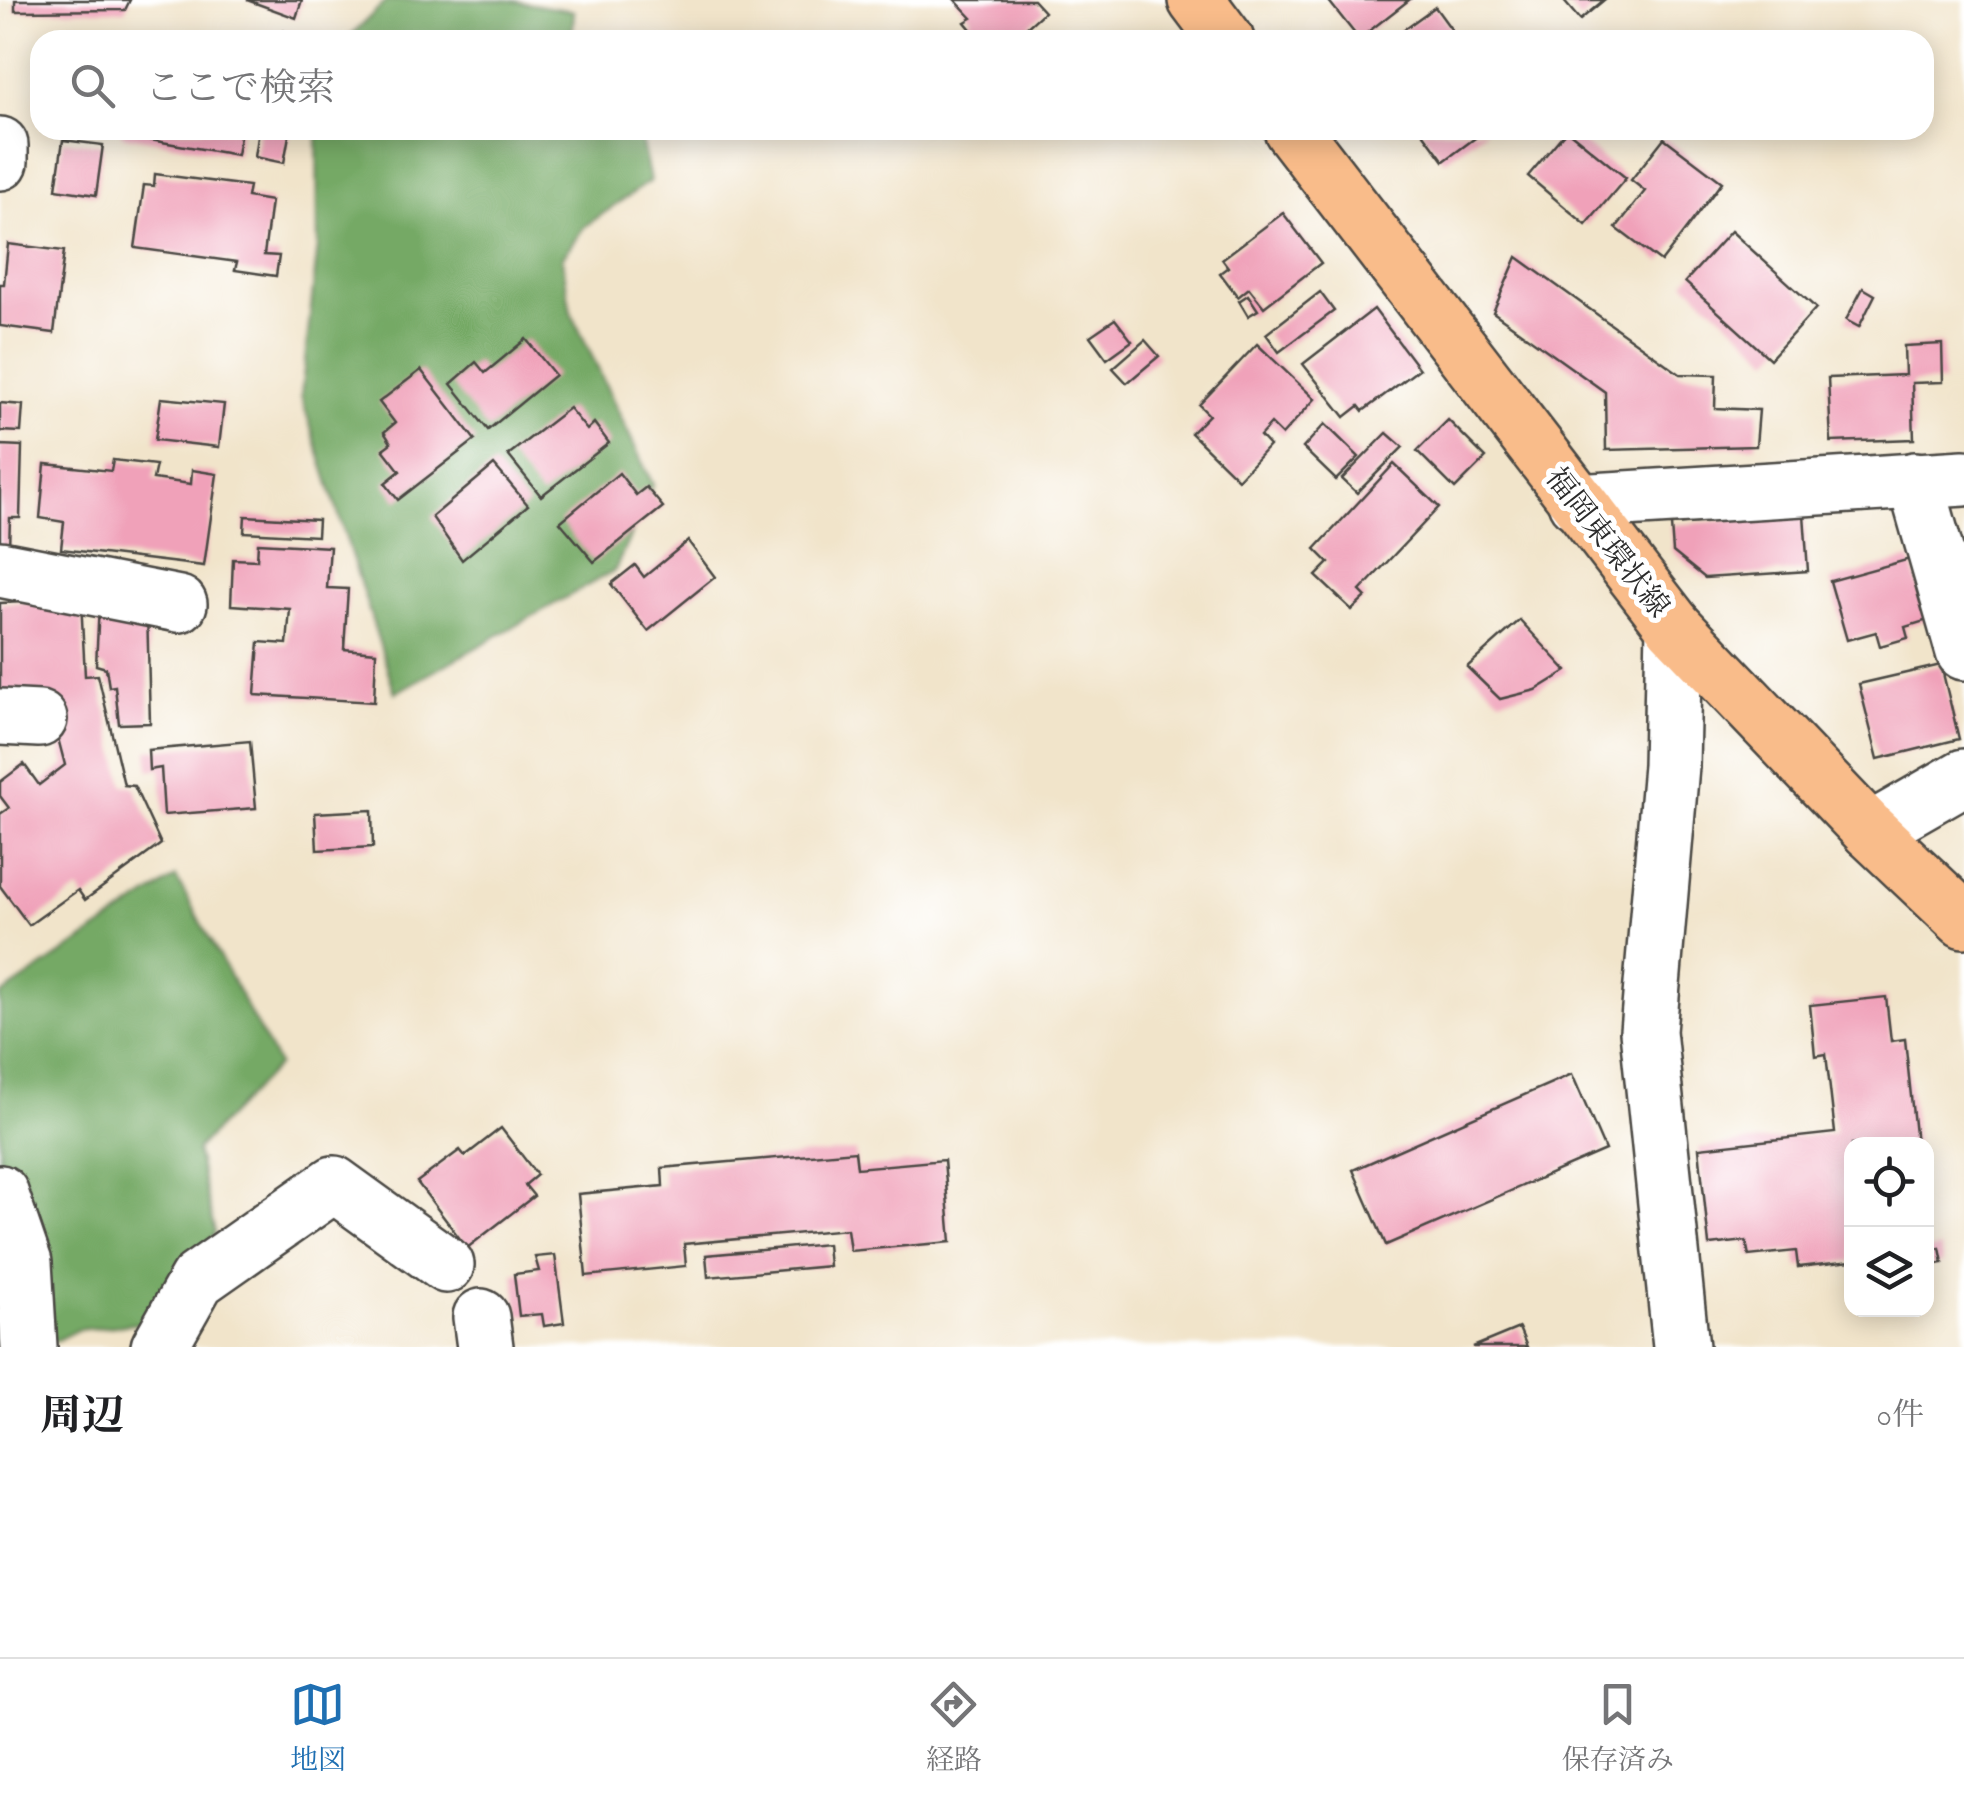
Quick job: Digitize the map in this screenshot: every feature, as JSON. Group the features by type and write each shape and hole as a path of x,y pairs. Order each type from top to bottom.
{"main road":[{"path":"1196,0 1218,30"},
{"name":"福岡東環状線","path":"1300,140 1674,626 1870,831 1964,920"}],"street":[{"path":"0,145 0,162"},
{"path":"1576,502 1940,479 1964,652"},
{"path":"0,569 179,604"},
{"path":"1674,626 1671,766 1648,1031 1681,1347"},
{"path":"1870,831 1964,777"},
{"path":"159,1347 197,1280 334,1184 446,1264"},
{"path":"0,1193 24,1263 29,1347"}],"green space":[{"path":"387,0 507,0 574,11 573,30 356,30"},
{"path":"317,140 641,140 650,181 584,227 562,258 571,312 653,485 615,570 395,693 301,396 318,245"},
{"path":"176,877 278,1065 196,1150 215,1233 153,1322 77,1330 43,1347 0,1347 0,996"}],"building":[{"path":"15,0 130,0 125,10 15,11"},
{"path":"247,0 302,0 296,18"},
{"path":"955,0 1033,0 1044,12 1024,30 972,30 965,22 972,18"},
{"path":"1328,0 1409,0 1371,30 1352,30"},
{"path":"1563,0 1604,0 1580,20"},
{"path":"1435,7 1452,30 1403,30"},
{"path":"63,140 103,145 96,195 56,189"},
{"path":"150,140 239,140 237,155"},
{"path":"258,140 288,140 284,163 255,157"},
{"path":"1428,140 1472,140 1444,161"},
{"path":"1559,140 1579,140 1626,178 1586,225 1528,176"},
{"path":"1662,140 1667,140 1722,182 1661,262 1616,228 1645,191 1631,180"},
{"path":"155,174 249,186 247,197 271,201 264,255 279,256 276,276 235,270 237,262 135,248 144,185 154,186"},
{"path":"1283,213 1321,263 1264,307 1249,288 1238,297 1220,273 1228,267 1222,259"},
{"path":"1731,231 1816,308 1770,359 1685,282"},
{"path":"8,244 64,251 54,333 0,326 0,284 4,284"},
{"path":"1517,257 1680,374 1716,375 1715,408 1759,410 1756,446 1606,450 1605,392 1493,312"},
{"path":"1863,288 1875,295 1859,327 1846,320"},
{"path":"1320,292 1334,311 1279,352 1266,334"},
{"path":"1248,295 1258,310 1248,316 1239,301"},
{"path":"1374,309 1419,369 1363,411 1359,406 1345,417 1303,364"},
{"path":"1115,319 1132,341 1107,359 1090,336"},
{"path":"526,339 555,375 488,430 451,384 476,362 485,373"},
{"path":"1145,340 1159,356 1127,383 1113,368"},
{"path":"1257,344 1315,399 1282,435 1271,424 1260,436 1269,446 1238,479 1191,433 1209,415 1199,405"},
{"path":"1942,344 1943,382 1912,383 1914,439 1831,442 1828,378 1905,375 1904,346"},
{"path":"421,370 475,440 398,500 385,483 400,471 383,449 391,443 384,432 395,423 379,402"},
{"path":"161,398 224,404 219,447 155,440"},
{"path":"0,403 23,405 21,432 0,431"},
{"path":"569,408 587,430 594,423 609,443 541,496 508,455"},
{"path":"1448,420 1486,458 1455,489 1417,451"},
{"path":"1325,424 1359,457 1336,480 1303,448"},
{"path":"1387,433 1403,447 1357,493 1342,479"},
{"path":"0,445 22,446 20,518 10,518 9,548 0,548"},
{"path":"113,460 156,465 153,479 191,484 192,470 217,474 204,566 61,549 64,522 40,518 45,464 111,471"},
{"path":"1394,464 1439,507 1360,591 1366,597 1352,610 1316,576 1329,563 1315,549"},
{"path":"494,465 528,505 462,560 432,517"},
{"path":"619,473 636,495 646,487 663,507 594,562 560,522"},
{"path":"1804,514 1808,571 1705,578 1673,552 1671,525"},
{"path":"245,516 318,520 317,536 244,532"},
{"path":"688,541 715,577 648,631 611,584 635,565 644,577"},
{"path":"258,543 330,547 327,588 348,589 344,649 376,652 374,702 255,695 259,642 287,644 290,609 231,605 233,559 257,560"},
{"path":"1910,559 1928,620 1905,627 1908,638 1880,646 1876,632 1847,640 1830,581"},
{"path":"81,600 85,676 98,675 124,785 134,786 161,844 85,900 78,890 29,925 0,886 0,814 9,808 0,796 0,782 24,764 39,785 65,765 48,700 0,701 0,603"},
{"path":"99,605 147,610 150,723 119,724 115,686 109,687 106,668 96,665"},
{"path":"1520,620 1567,671 1536,690 1500,699 1467,667"},
{"path":"1941,665 1959,739 1878,759 1859,684"},
{"path":"250,741 256,808 164,815 161,768 149,770 148,750"},
{"path":"372,810 373,847 317,850 315,813"},
{"path":"1886,997 1891,1041 1905,1039 1915,1137 1844,1137 1844,1262 1798,1267 1796,1251 1749,1256 1746,1241 1709,1245 1699,1148 1835,1133 1826,1054 1815,1056 1810,1005"},
{"path":"1572,1074 1605,1150 1386,1245 1353,1170"},
{"path":"501,1128 537,1175 525,1185 534,1196 467,1248 417,1182 460,1150 465,1156"},
{"path":"855,1151 857,1168 944,1160 951,1242 850,1251 847,1229 684,1244 686,1266 586,1276 578,1194 663,1186 662,1168"},
{"path":"827,1244 829,1266 708,1277 706,1255"},
{"path":"1940,1248 1943,1263 1934,1265 1934,1249"},
{"path":"555,1255 564,1323 544,1326 542,1314 519,1316 514,1274 539,1271 535,1257"},
{"path":"1519,1328 1527,1347 1473,1347"}]}
